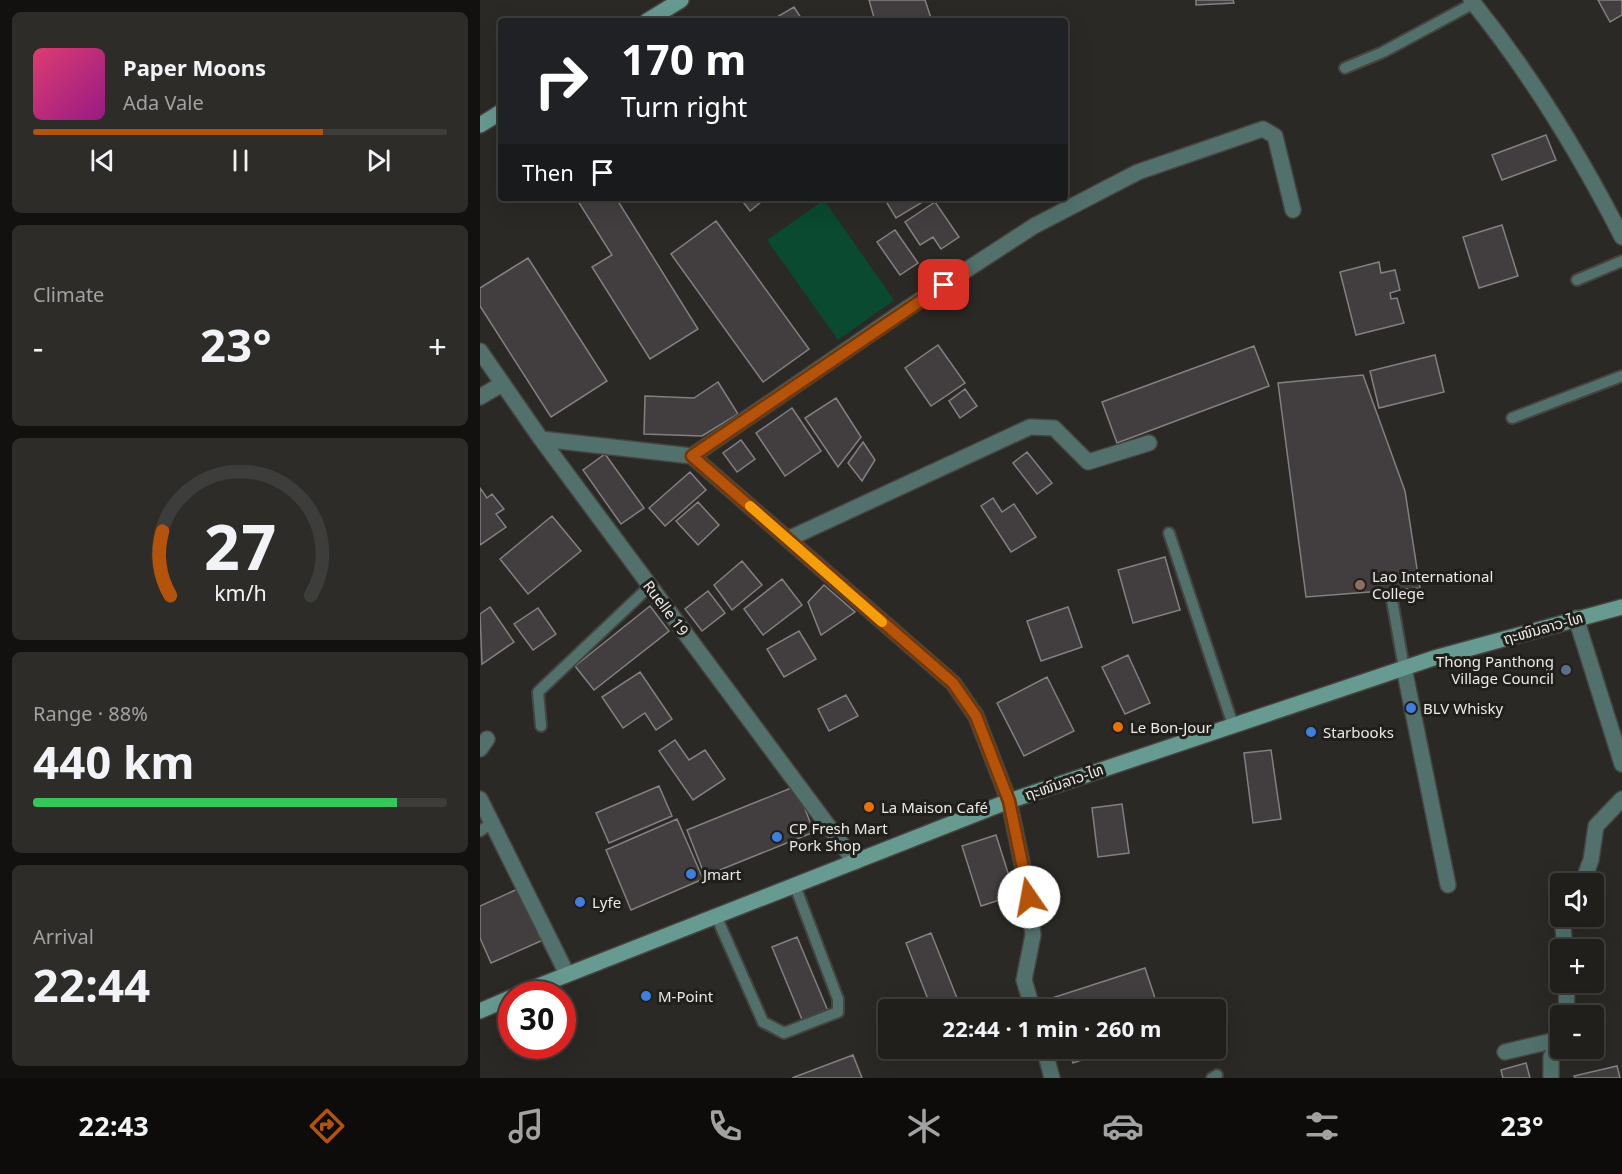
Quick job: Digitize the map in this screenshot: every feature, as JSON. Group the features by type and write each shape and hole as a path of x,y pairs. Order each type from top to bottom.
{"street":[{"path":"653,18 681,0"},
{"path":"1472,2 1543,95 1586,167 1622,237"},
{"path":"480,125 498,114"},
{"path":"692,456 908,308 1034,226 1138,172 1263,129 1275,136 1293,210"},
{"name":"Ruelle 19","path":"480,351 541,439 855,862"},
{"path":"480,397 502,384"},
{"path":"788,539 1030,427 1054,429 1088,462 1149,443"},
{"path":"541,439 692,456 953,683 976,716 1009,801 1033,935 1024,980 1030,999"},
{"name":"ຖະໜົນລາວ-ໄທ","path":"550,981 717,918 1009,801 1404,668 1576,618 1622,607"},
{"path":"1576,618 1622,764"},
{"path":"1404,668 1448,885"},
{"path":"480,799 486,827 567,974"},
{"path":"1586,873 1591,860 1596,826 1622,799"},
{"path":"480,1011 498,1004"},
{"path":"1505,1052 1550,1042"},
{"path":"1047,1059 1052,1078"},
{"path":"1551,1059 1551,1078"}],"lane":[{"path":"1345,68 1383,52 1472,2"},
{"path":"1577,280 1622,261"},
{"path":"1512,418 1622,376"},
{"path":"1169,532 1233,725"},
{"path":"541,726 538,692 650,586"},
{"path":"1392,600 1404,668"},
{"path":"717,918 763,1022 784,1032 819,1021 838,1012 838,999 795,886"}],"green space":[{"path":"825,201 894,300 838,340 767,240"}],"building":[{"path":"869,0 925,0 931,18 874,18"},
{"path":"1196,0 1233,0 1234,3 1196,5"},
{"path":"1598,0 1622,0 1622,15 1610,22"},
{"path":"794,7 801,18 775,18"},
{"path":"1546,135 1556,160 1502,180 1492,155"},
{"path":"578,201 618,201 698,329 650,359 592,267 612,255"},
{"path":"742,201 762,201 750,211"},
{"path":"886,201 924,201 896,218"},
{"path":"935,202 959,237 941,249 933,237 920,245 905,222"},
{"path":"716,221 809,349 763,382 671,254"},
{"path":"1502,225 1518,276 1479,288 1463,237"},
{"path":"895,230 918,263 900,275 877,242"},
{"path":"528,258 607,381 551,417 480,306 480,288"},
{"path":"1379,262 1381,273 1395,270 1400,290 1390,293 1391,299 1397,298 1404,323 1356,335 1340,272"},
{"path":"938,345 965,383 931,406 905,368"},
{"path":"1254,346 1269,386 1117,443 1102,402"},
{"path":"1435,355 1444,392 1379,408 1370,371"},
{"path":"1363,375 1405,491 1420,588 1306,597 1278,383"},
{"path":"718,382 738,414 702,436 644,434 645,396 694,398"},
{"path":"965,389 977,406 960,418 949,401"},
{"path":"836,398 861,437 838,467 805,418"},
{"path":"792,408 821,451 785,476 756,433"},
{"path":"741,440 755,459 737,472 723,453"},
{"path":"863,442 875,460 862,481 848,463"},
{"path":"1027,452 1052,483 1037,494 1013,463"},
{"path":"605,454 644,508 621,524 583,470"},
{"path":"690,472 706,490 665,526 649,508"},
{"path":"480,488 487,498 492,494 504,509 496,514 506,527 480,545"},
{"path":"993,498 1002,512 1014,504 1036,537 1011,552 981,506"},
{"path":"698,502 719,525 698,545 676,521"},
{"path":"552,516 581,551 528,594 500,559"},
{"path":"1165,557 1180,610 1133,623 1118,570"},
{"path":"742,561 762,585 732,610 714,585"},
{"path":"782,579 802,605 763,635 744,609"},
{"path":"824,585 855,612 821,635 808,602"},
{"path":"708,591 725,613 702,631 685,609"},
{"path":"650,606 669,631 594,690 575,666"},
{"path":"490,607 514,642 482,664 480,614"},
{"path":"1068,607 1082,647 1041,661 1027,621"},
{"path":"538,608 556,634 533,650 514,624"},
{"path":"799,631 816,659 784,677 767,649"},
{"path":"1128,655 1150,703 1125,714 1102,667"},
{"path":"640,672 672,719 656,730 645,713 623,728 602,697"},
{"path":"1047,677 1074,731 1024,756 997,703"},
{"path":"846,695 858,716 829,731 818,709"},
{"path":"675,740 689,760 705,750 725,779 693,800 659,751"},
{"path":"1271,750 1281,819 1253,823 1244,753"},
{"path":"659,786 672,816 609,843 596,813"},
{"path":"796,786 814,832 705,876 687,830"},
{"path":"1122,804 1129,853 1098,857 1092,808"},
{"path":"677,819 703,879 631,910 606,850"},
{"path":"996,835 1015,895 981,906 962,846"},
{"path":"520,888 543,940 491,963 480,938 480,906"},
{"path":"931,933 957,998 928,999 906,943"},
{"path":"797,937 828,1011 803,1022 772,947"},
{"path":"1145,968 1155,999 1052,999"},
{"path":"853,1055 862,1078 792,1078"},
{"path":"1072,1059 1084,1059 1073,1063"},
{"path":"1526,1063 1530,1078 1503,1078 1501,1070"},
{"path":"1617,1066 1620,1078 1575,1078 1574,1076"}],"slow traffic":[{"path":"750,506 882,622"}],"place":[{"name":"Lao International College","path":"1360,585"},
{"name":"Thong Panthong Village Council","path":"1566,670"},
{"name":"BLV Whisky","path":"1411,708"},
{"name":"Le Bon-Jour","path":"1118,727"},
{"name":"Starbooks","path":"1311,732"},
{"name":"La Maison Café","path":"869,807"},
{"name":"CP Fresh Mart Pork Shop","path":"777,837"},
{"name":"Jmart","path":"691,874"},
{"name":"Lyfe","path":"580,902"},
{"name":"M-Point","path":"646,996"}],"route":[{"path":"944,285 692,456 953,683 976,716 1009,801 1029,897"}]}
